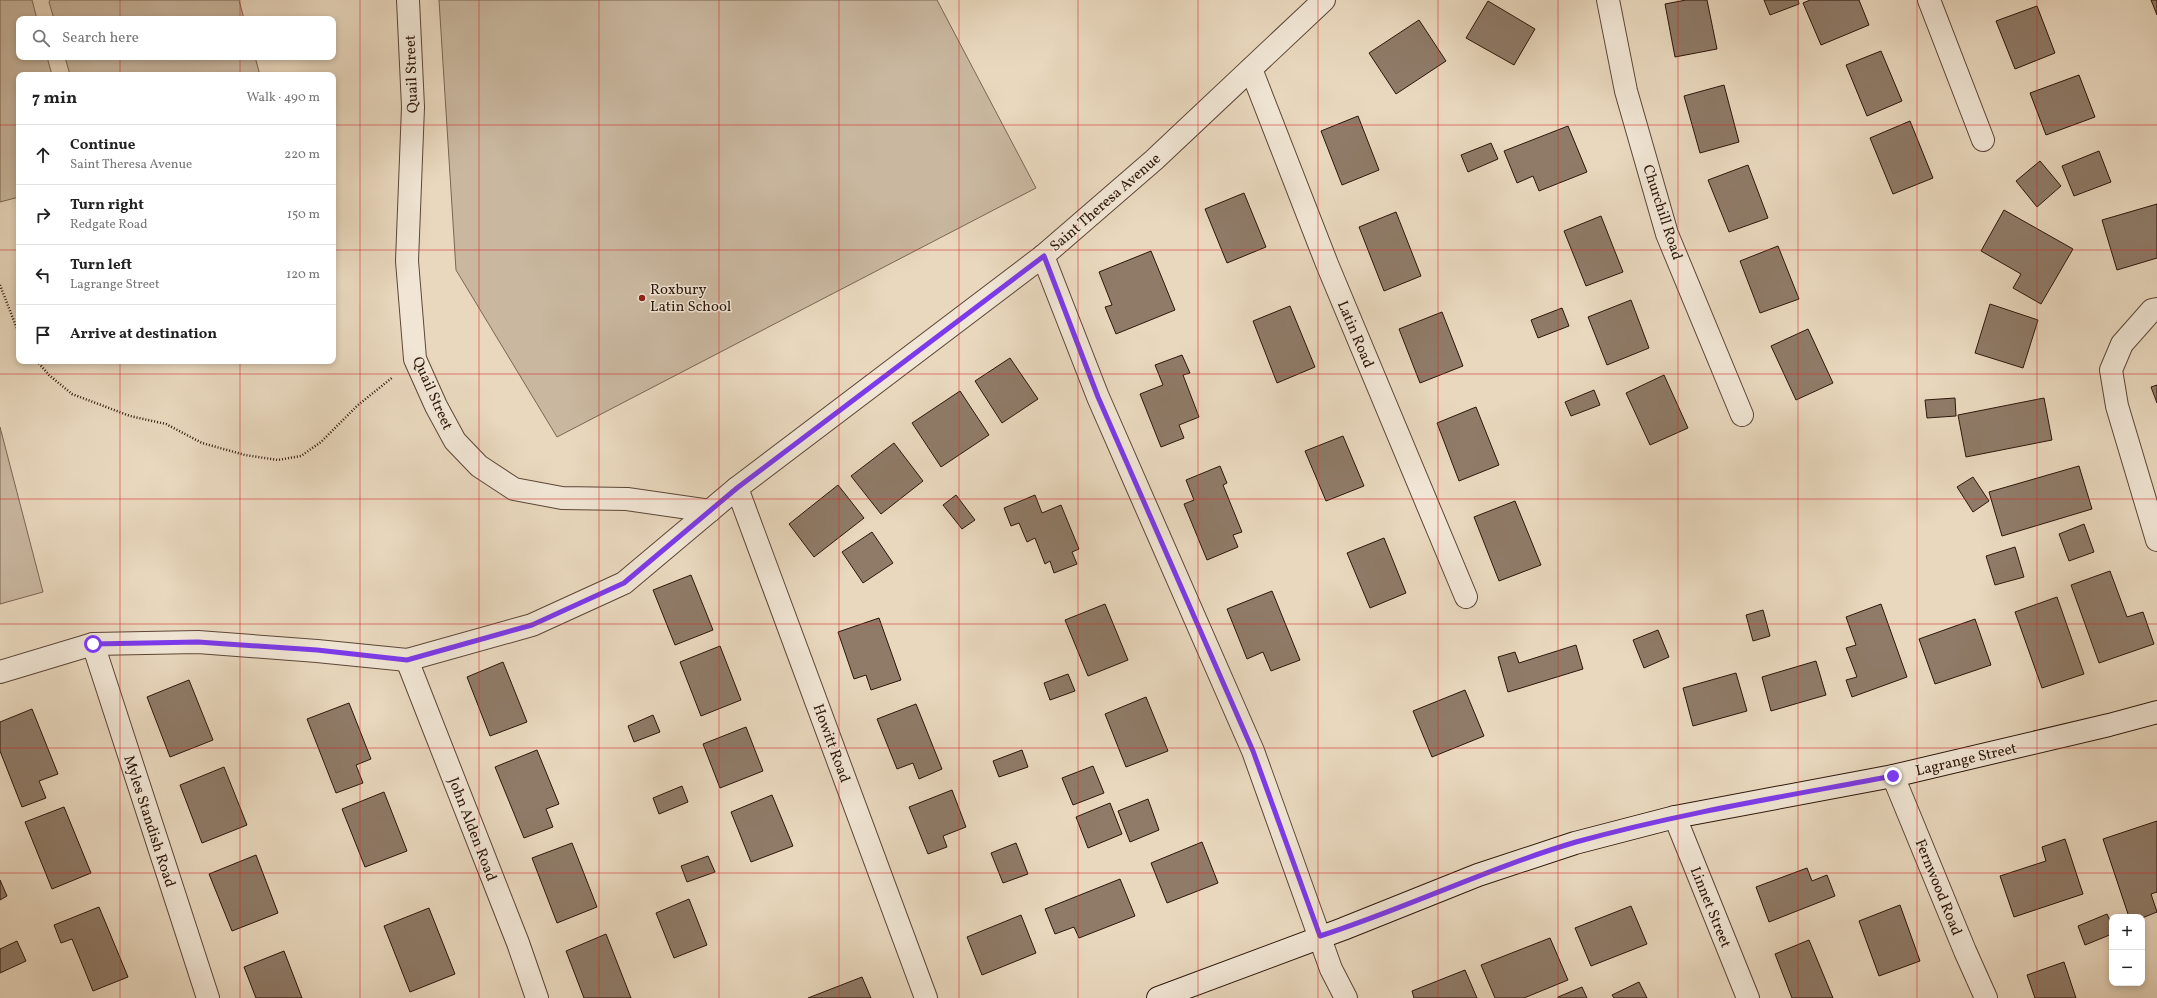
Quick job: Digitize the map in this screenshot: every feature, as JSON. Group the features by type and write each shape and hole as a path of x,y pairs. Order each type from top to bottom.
{"street":[{"name":"Quail Street","path":"408,0 413,107 407,261 415,359 436,406 455,441 479,466 514,489 562,498 627,499 710,511"},
{"name":"Saint Theresa Avenue","path":"0,672 93,644 198,642 317,650 407,660 532,625 624,583 737,488 1044,256 1154,160 1324,0"},
{"name":"Churchill Road","path":"1608,0 1626,91 1667,234 1742,416"},
{"path":"1929,0 1983,140"},
{"name":"Latin Road","path":"1251,69 1327,264 1466,597"},
{"path":"1044,256 1098,397 1253,751 1331,969 1346,998"},
{"path":"2157,308 2152,310 2122,344 2111,370 2117,406 2157,540"},
{"name":"Howitt Road","path":"737,488 926,998"},
{"name":"Myles Standish Road","path":"93,644 208,998"},
{"name":"John Alden Road","path":"407,660 518,943 537,998"},
{"name":"Lagrange Street","path":"1158,998 1478,875 1575,843 1675,817 1893,776 2109,725 2157,712"},
{"name":"Fernwood Road","path":"1893,776 1986,998"},
{"name":"Linnet Street","path":"1675,817 1748,998"}],"path":[{"path":"0,285 16,326"},
{"path":"40,364 49,375 72,394 130,416 166,424 202,443 245,455 278,460 301,456 321,442 358,404 415,359"}],"shaded area":[{"path":"0,0 32,0 36,16 16,16 16,60 48,60 51,72 16,72 16,198 0,202"},
{"path":"50,0 239,0 243,16 53,16 49,2"},
{"path":"439,0 937,0 1036,188 557,437 456,270"},
{"path":"66,60 256,60 259,72 69,72"},
{"path":"0,427 43,592 0,604"}],"building":[{"path":"1686,0 1707,0 1717,49 1675,57 1665,4"},
{"path":"1764,0 1798,0 1799,4 1770,15"},
{"path":"1810,0 1859,0 1869,25 1821,45 1803,3"},
{"path":"2151,0 2157,0 2157,15"},
{"path":"1488,1 1535,29 1514,65 1466,38"},
{"path":"2037,6 2055,53 2015,69 1996,21"},
{"path":"1419,20 1446,61 1396,94 1369,53"},
{"path":"1881,51 1902,101 1867,116 1846,65"},
{"path":"2079,75 2095,117 2046,135 2030,93"},
{"path":"1724,85 1739,142 1700,153 1684,96"},
{"path":"1358,116 1379,170 1342,185 1321,131"},
{"path":"1910,121 1933,178 1893,194 1870,138"},
{"path":"1568,126 1587,172 1539,191 1533,176 1517,183 1504,151"},
{"path":"1491,143 1498,159 1468,172 1461,155"},
{"path":"2099,151 2111,182 2074,196 2062,166"},
{"path":"2040,161 2061,186 2037,207 2016,181"},
{"path":"1748,165 1768,218 1729,232 1708,180"},
{"path":"1244,193 1266,247 1227,263 1205,209"},
{"path":"2157,204 2157,258 2117,270 2102,220"},
{"path":"2004,210 2073,249 2041,304 2013,288 2021,274 1981,251"},
{"path":"1396,212 1421,276 1384,291 1359,227"},
{"path":"1601,216 1623,272 1586,286 1564,231"},
{"path":"1778,246 1799,299 1760,313 1740,261"},
{"path":"1151,251 1175,310 1116,334 1105,307 1112,305 1099,272"},
{"path":"1631,300 1649,348 1607,365 1588,317"},
{"path":"1990,304 2038,320 2023,368 1975,353"},
{"path":"1290,306 1315,367 1277,383 1253,321"},
{"path":"1562,308 1569,326 1538,338 1531,320"},
{"path":"1442,312 1463,366 1420,383 1399,329"},
{"path":"1808,329 1833,383 1796,400 1771,346"},
{"path":"1182,355 1190,373 1183,375 1199,417 1179,425 1184,438 1161,447 1140,394 1163,385 1155,365"},
{"path":"1010,358 1038,399 1002,423 975,381"},
{"path":"1664,375 1688,428 1650,445 1626,393"},
{"path":"2157,385 2157,403 2151,387"},
{"path":"1594,390 1600,405 1571,416 1565,402"},
{"path":"960,391 989,435 941,467 912,423"},
{"path":"1955,398 1956,416 1927,418 1925,400"},
{"path":"2044,398 2052,440 1966,457 1958,415"},
{"path":"1476,407 1499,465 1459,481 1437,423"},
{"path":"1343,436 1364,486 1326,501 1305,451"},
{"path":"894,443 923,481 881,514 851,476"},
{"path":"1220,466 1227,483 1223,485 1242,532 1233,535 1238,547 1207,560 1184,504 1194,500 1186,480"},
{"path":"2079,466 2092,509 2002,536 1989,492"},
{"path":"1973,477 1989,501 1973,512 1957,487"},
{"path":"838,485 864,518 814,557 789,524"},
{"path":"956,495 975,520 962,529 943,505"},
{"path":"1035,495 1042,513 1061,505 1079,549 1072,552 1077,564 1054,573 1050,561 1045,564 1035,538 1027,542 1019,523 1011,526 1004,508"},
{"path":"1515,501 1541,565 1499,581 1474,517"},
{"path":"2084,524 2094,552 2069,561 2059,534"},
{"path":"872,532 893,563 863,583 842,552"},
{"path":"1384,538 1406,593 1370,608 1347,553"},
{"path":"2015,547 2024,577 1995,585 1986,556"},
{"path":"2110,571 2127,617 2143,612 2154,644 2099,663 2071,585"},
{"path":"691,575 713,630 675,645 653,590"},
{"path":"1272,591 1300,660 1271,671 1263,652 1247,659 1227,609"},
{"path":"2057,597 2084,674 2042,688 2015,612"},
{"path":"1105,604 1128,660 1088,676 1065,620"},
{"path":"1881,604 1907,677 1852,697 1846,680 1857,677 1846,648 1856,645 1846,617"},
{"path":"1763,610 1770,636 1753,641 1746,615"},
{"path":"879,618 901,680 871,690 866,675 854,679 838,632"},
{"path":"1975,619 1991,665 1935,684 1919,639"},
{"path":"1658,630 1669,657 1644,668 1633,640"},
{"path":"1576,645 1583,669 1508,692 1498,657 1515,652 1519,663"},
{"path":"720,646 741,700 701,716 680,662"},
{"path":"1816,661 1826,695 1771,711 1762,677"},
{"path":"503,662 527,722 490,736 467,677"},
{"path":"1736,673 1747,711 1693,726 1683,688"},
{"path":"1068,674 1075,691 1050,700 1044,683"},
{"path":"189,680 213,740 170,757 147,697"},
{"path":"1465,690 1484,736 1432,757 1413,711"},
{"path":"1146,697 1168,751 1126,767 1105,714"},
{"path":"349,703 371,759 356,765 363,783 336,793 307,719"},
{"path":"916,704 942,769 919,779 913,763 897,769 877,719"},
{"path":"32,709 58,774 39,781 46,798 22,807 0,751 0,722"},
{"path":"653,715 660,732 634,742 628,726"},
{"path":"746,727 763,771 720,788 703,744"},
{"path":"537,750 559,804 546,809 553,827 524,838 495,767"},
{"path":"1022,750 1028,767 999,777 993,761"},
{"path":"1093,766 1104,793 1073,805 1062,778"},
{"path":"224,767 247,825 202,843 180,785"},
{"path":"682,786 688,802 659,814 653,798"},
{"path":"952,790 966,827 943,836 947,847 928,854 909,807"},
{"path":"384,792 407,851 365,867 342,809"},
{"path":"772,795 793,846 751,862 731,812"},
{"path":"1148,799 1159,830 1130,842 1118,811"},
{"path":"1110,803 1122,834 1088,848 1076,817"},
{"path":"64,807 91,873 52,889 25,822"},
{"path":"2157,821 2157,892 2151,894 2157,912 2145,917 2145,914 2128,914 2103,839"},
{"path":"2065,839 2083,894 2014,917 2000,876 2046,861 2042,847"},
{"path":"1202,842 1218,883 1167,903 1151,863"},
{"path":"572,843 597,907 557,923 532,858"},
{"path":"1016,843 1028,874 1003,883 991,853"},
{"path":"256,855 278,913 232,931 209,874"},
{"path":"708,856 715,872 687,882 681,866"},
{"path":"1807,868 1812,881 1827,875 1835,896 1769,922 1756,887"},
{"path":"1120,879 1135,916 1079,938 1074,927 1055,934 1045,909"},
{"path":"0,880 7,896 0,900"},
{"path":"689,899 707,945 674,958 656,913"},
{"path":"1900,905 1920,961 1879,976 1859,921"},
{"path":"1631,906 1647,944 1591,966 1575,928"},
{"path":"99,907 128,977 93,991 72,939 61,943 54,925"},
{"path":"429,908 455,974 410,992 384,926"},
{"path":"2107,914 2109,918 2109,935 2085,945 2078,926"},
{"path":"1021,915 1036,953 982,975 967,937"},
{"path":"606,934 631,998 584,998 566,951"},
{"path":"1550,938 1568,980 1524,998 1495,998 1481,965"},
{"path":"1809,940 1833,998 1792,998 1775,954"},
{"path":"17,941 26,961 0,973 0,949"},
{"path":"284,951 302,998 256,998 244,967"},
{"path":"2064,962 2076,998 2035,998 2027,975"},
{"path":"1465,970 1477,998 1414,998 1412,991"},
{"path":"862,977 871,998 808,998"},
{"path":"1639,982 1647,998 1614,998 1612,995"},
{"path":"1582,987 1587,998 1558,998 1558,997"}],"place":[{"name":"Roxbury Latin School","path":"642,298"}],"route":[{"path":"93,644 198,642 317,650 407,660 532,625 624,583 737,488 931,343 1044,256 1098,397 1253,751 1320,936 1343,929 1478,875 1575,843 1675,817 1893,776"}]}
